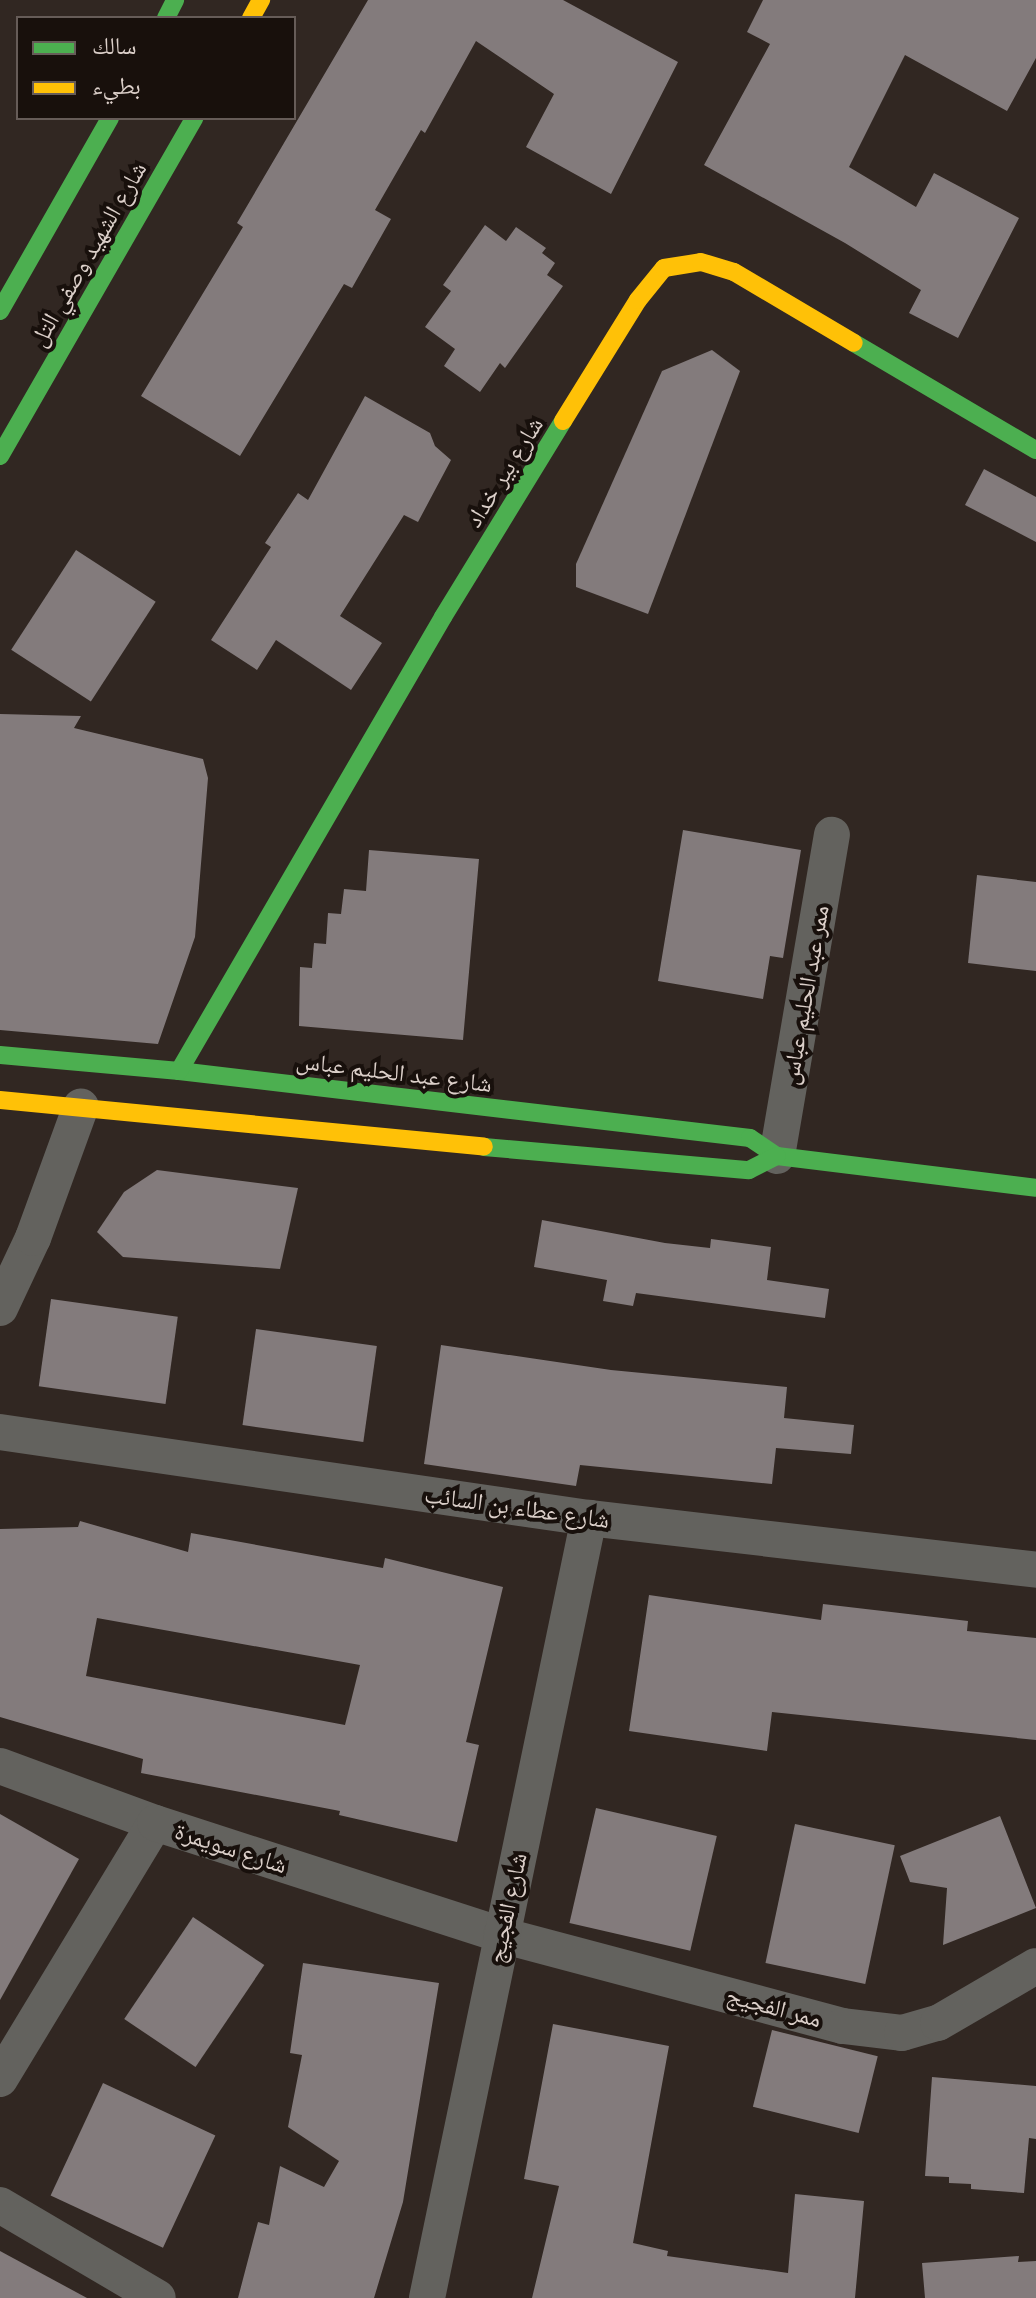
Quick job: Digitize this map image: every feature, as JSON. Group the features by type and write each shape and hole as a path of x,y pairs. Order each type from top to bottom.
{"street":[{"name":"شارع الشهيد وصفي التل","path":"0,311 109,120"},
{"name":"شارع الشهيد وصفي التل","path":"0,456 193,120"},
{"name":"شارع بير خداد","path":"179,1071 443,617 638,300 664,268 701,262 734,272 1036,450"},
{"name":"ممر عبد الحليم عباس","path":"777,1156 832,835"},
{"name":"شارع عبد الحليم عباس","path":"0,1055 179,1071 750,1138 777,1156 1036,1188"},
{"name":"شارع عبد الحليم عباس","path":"0,1100 675,1166 749,1170 777,1156"},
{"path":"0,1308 33,1238 81,1106"},
{"name":"شارع عطاء بن السائب","path":"0,1432 589,1518 1036,1570"},
{"name":"شارع الفجيج","path":"427,2298 589,1518"},
{"path":"0,1766 155,1823"},
{"name":"شارع سويمرة","path":"0,2079 155,1823 501,1935"},
{"name":"ممر الفجيج","path":"501,1935 843,2026 902,2033 938,2023 1036,1966"},
{"path":"0,2205 158,2298"}],"building":[{"path":"368,0 563,0 678,62 611,194 526,147 554,94 476,41 425,133 421,130 375,210 391,219 352,288 344,284 240,456 141,396 243,227 237,223"},
{"path":"763,0 1036,0 1036,58 1007,111 905,55 849,167 916,207 934,173 1019,218 958,338 909,313 921,290 845,243 704,165 770,44 747,32"},
{"path":"485,225 506,241 516,227 546,248 542,253 555,263 547,275 563,286 505,368 500,363 480,392 444,366 455,349 425,327 451,291 443,285"},
{"path":"712,350 740,371 648,614 576,587 576,564 662,371"},
{"path":"365,396 430,433 435,446 451,460 418,522 404,515 340,616 382,643 351,690 276,640 257,670 211,640 271,547 265,543 298,493 308,500"},
{"path":"984,469 1036,497 1036,542 965,505"},
{"path":"76,550 156,602 91,702 11,650"},
{"path":"0,714 81,716 74,728 203,759 208,778 195,937 158,1044 0,1030"},
{"path":"683,830 801,850 783,958 770,956 763,999 658,981"},
{"path":"369,850 479,859 463,1040 299,1026 300,967 312,968 314,943 326,944 328,913 341,914 344,889 366,891"},
{"path":"977,875 1036,882 1036,971 968,963"},
{"path":"157,1170 298,1188 280,1269 123,1257 97,1232 124,1192"},
{"path":"542,1220 665,1243 710,1248 711,1239 771,1247 767,1280 829,1289 825,1318 636,1293 633,1306 603,1301 607,1280 534,1267"},
{"path":"51,1299 178,1317 166,1404 39,1386"},
{"path":"256,1329 377,1346 363,1442 243,1425"},
{"path":"441,1345 611,1370 787,1387 784,1418 854,1425 851,1454 776,1448 772,1484 580,1465 576,1486 424,1464"},
{"path":"80,1521 188,1552 191,1533 383,1568 385,1558 503,1587 466,1742 479,1745 457,1842 339,1815 340,1811 141,1773 143,1759 0,1717 0,1529 78,1527","holes":["97,1618 360,1665 345,1725 86,1676"]},
{"path":"649,1595 821,1620 823,1604 968,1621 967,1631 1036,1638 1036,1740 772,1712 767,1751 629,1731"},
{"path":"596,1808 717,1836 690,1951 569,1923"},
{"path":"0,1814 79,1859 0,2000"},
{"path":"1000,1816 1036,1908 943,1945 947,1888 910,1882 900,1856"},
{"path":"795,1824 895,1845 865,1984 765,1963"},
{"path":"193,1917 264,1965 196,2067 124,2019"},
{"path":"303,1963 439,1983 403,2202 374,2298 238,2298 258,2222 269,2225 280,2166 324,2187 339,2161 288,2127 302,2055 290,2053"},
{"path":"553,2024 669,2046 633,2243 668,2251 667,2256 788,2273 795,2194 864,2201 855,2298 532,2298 559,2186 524,2179"},
{"path":"772,2030 878,2056 859,2133 753,2107"},
{"path":"932,2077 1036,2086 1036,2139 1029,2138 1024,2193 971,2189 971,2184 949,2183 949,2177 925,2176"},
{"path":"103,2083 215,2135 163,2248 51,2195"},
{"path":"0,2251 87,2298 0,2298"},
{"path":"1019,2256 1018,2262 1036,2261 1036,2298 925,2298 922,2263"}],"traffic: fast":[{"path":"167,16 175,0"},
{"path":"0,311 109,120"},
{"path":"0,456 193,120"},
{"path":"854,343 1036,450"},
{"path":"179,1071 443,617 563,421"},
{"path":"0,1055 179,1071 750,1138 777,1156 1036,1188"},
{"path":"484,1147 749,1170 777,1156"}],"traffic: slow":[{"path":"252,16 261,0"},
{"path":"563,421 638,300 664,268 701,262 734,272 854,343"},
{"path":"0,1100 484,1147"}]}
